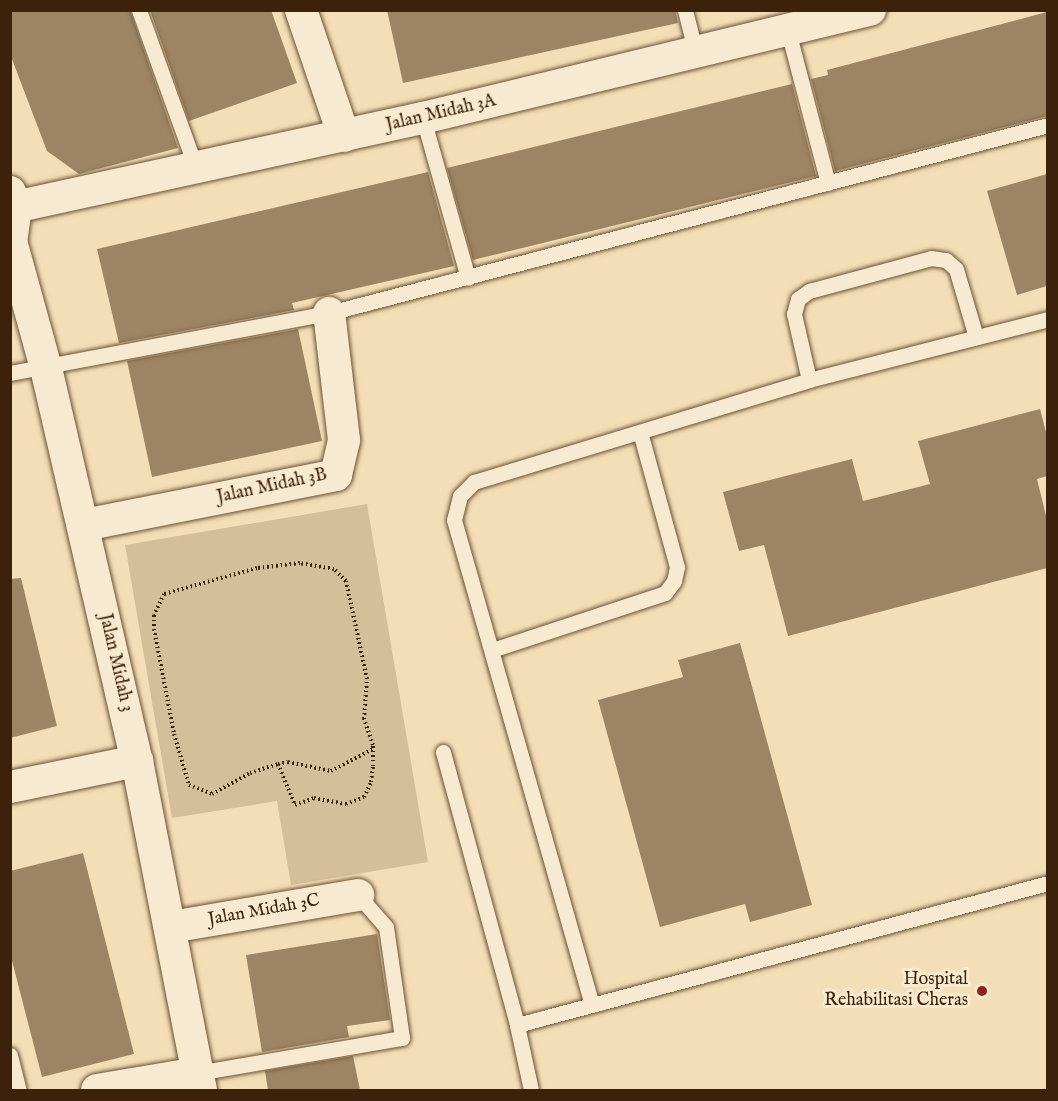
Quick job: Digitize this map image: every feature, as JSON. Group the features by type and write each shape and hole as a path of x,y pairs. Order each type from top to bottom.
{"street":[{"path":"301,10 344,136"},
{"name":"Jalan Midah 3A","path":"12,202 196,168 344,136 696,54 870,10"},
{"name":"Jalan Midah 3","path":"12,202 10,241 46,368 137,760 171,927 199,1082"},
{"name":"Jalan Midah 3B","path":"84,525 336,475 344,440 329,313"},
{"path":"10,788 137,760"},
{"name":"Jalan Midah 3C","path":"171,927 358,895"},
{"path":"97,1090 199,1082"}],"lane":[{"path":"139,10 196,168"},
{"path":"685,10 696,54"},
{"path":"788,31 828,183"},
{"path":"423,118 468,278"},
{"path":"10,373 329,313 1047,125"},
{"path":"809,380 794,314 798,299 809,291 931,258 945,261 956,269 976,336"},
{"path":"592,1005 453,520 460,496 474,482 809,380 1047,319"},
{"path":"492,650 665,593 674,581 677,567 640,432"},
{"path":"443,752 517,1025 531,1090"},
{"path":"517,1025 1047,883"},
{"path":"199,1082 402,1038 386,927 358,895"},
{"path":"10,1055 20,1090"}],"path":[{"path":"278,764 295,805 314,798 346,804 364,797 371,782 373,749 364,719 367,679 346,581 334,569 300,563 257,568 164,594 154,615 154,629 174,734 189,785 212,794 278,764 331,771 373,749"}],"shaded area":[{"path":"367,504 428,862 291,885 277,801 172,818 125,545"}],"building":[{"path":"10,10 130,10 178,148 79,174 47,151 10,54"},
{"path":"150,10 271,10 297,83 189,121"},
{"path":"387,10 675,10 678,23 403,83"},
{"path":"1047,12 1047,116 835,171 811,79 828,75 827,70"},
{"path":"792,84 816,176 473,260 447,168"},
{"path":"428,172 454,266 292,303 294,310 119,343 97,249"},
{"path":"1047,174 1047,286 1017,295 987,191"},
{"path":"298,329 322,441 152,477 127,361"},
{"path":"1040,409 1047,436 1047,476 1037,479 1047,520 1047,568 788,636 764,545 739,551 723,492 852,459 863,501 930,484 918,441"},
{"path":"21,578 57,726 10,738 10,579"},
{"path":"740,643 812,905 750,922 745,904 660,927 598,700 683,677 678,660"},
{"path":"83,853 134,1054 42,1077 10,953 10,871"},
{"path":"377,934 390,1020 347,1026 349,1037 262,1052 246,955"},
{"path":"353,1056 360,1090 268,1090 265,1071"}],"place":[{"name":"Hospital Rehabilitasi Cheras","path":"982,991"}]}
